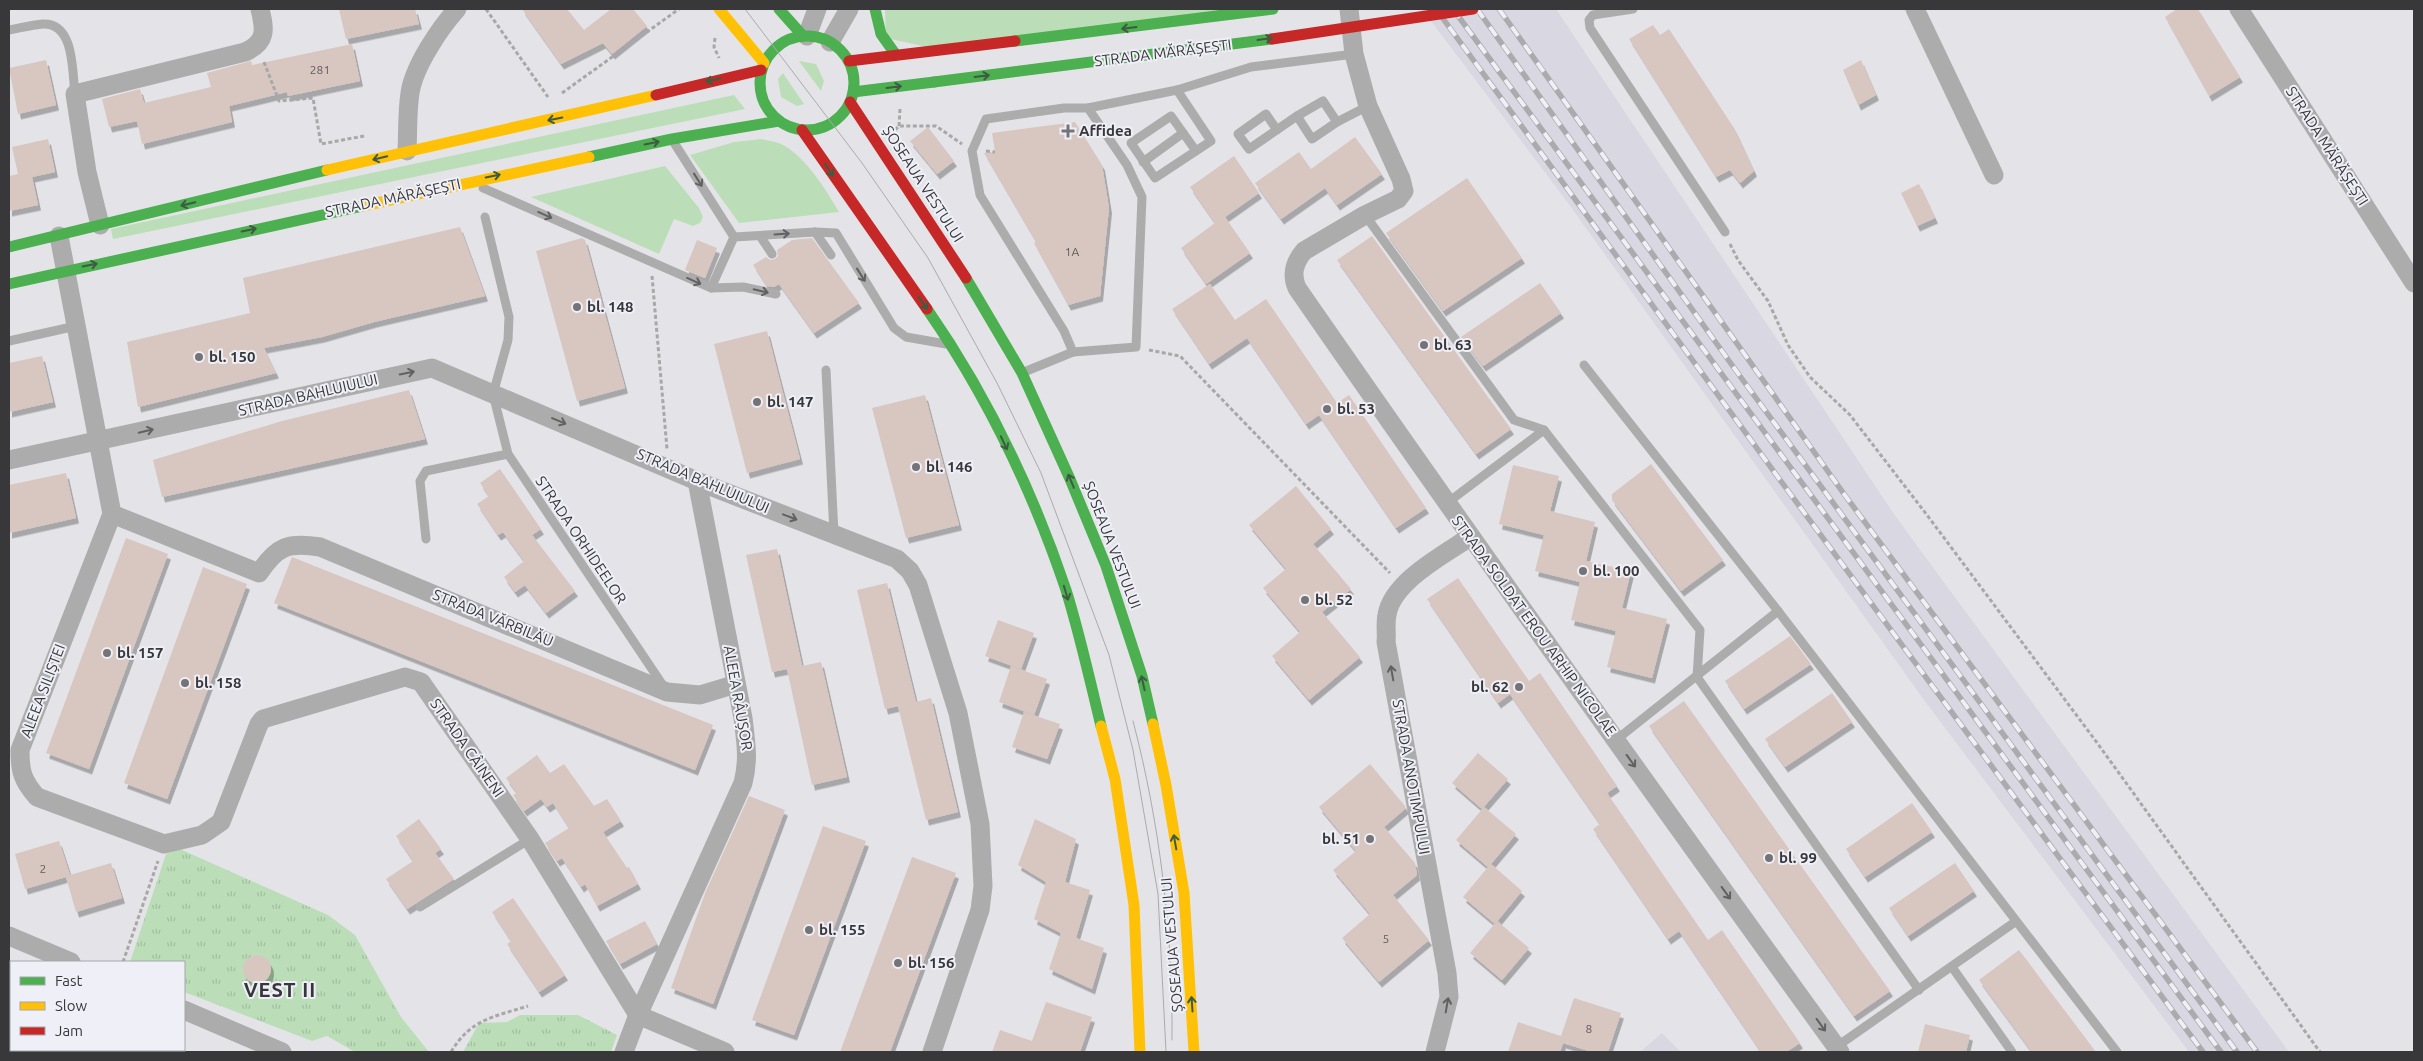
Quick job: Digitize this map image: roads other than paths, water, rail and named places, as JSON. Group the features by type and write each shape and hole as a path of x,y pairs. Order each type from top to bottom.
{"main road":[{"path":"719,9 762,67"},
{"path":"778,9 805,36"},
{"path":"875,9 881,33 888,47 896,55"},
{"name":"STRADA MĂRĂȘEȘTI","path":"850,61 1273,9"},
{"name":"STRADA MĂRĂȘEȘTI","path":"852,97 934,82 1193,50 1473,9"},
{"path":"850,61 830,42 805,36 780,44 762,67 760,84 762,99 769,112 779,122 802,130 814,130 831,124 844,112 852,97"},
{"name":"ȘOSEAUA VESTULUI","path":"850,61 854,77 852,97 947,248 1022,373 1070,479 1106,566 1142,676 1166,785 1184,892 1194,1052"},
{"path":"9,247 407,151 595,110 762,67"},
{"name":"STRADA MĂRĂȘEȘTI","path":"9,284 468,182 672,139 779,122"},
{"path":"802,130 952,345 994,420 1034,507 1066,591 1115,779 1134,904 1140,1052"}],"street":[{"path":"100,225 88,172 76,94 245,52 258,46 264,35 260,9"},
{"path":"407,151 410,92 414,75 446,21 457,9"},
{"path":"805,36 817,9"},
{"path":"830,42 849,9"},
{"path":"1349,9 1354,54 1368,106"},
{"path":"1914,9 1994,175"},
{"name":"STRADA MĂRĂȘEȘTI","path":"2239,9 2414,283"},
{"name":"STRADA SOLDAT EROU ARHIP NICOLAE","path":"1368,106 1401,179 1404,191 1398,200 1365,215 1304,251 1297,259 1294,269 1294,280 1446,504 1838,1050"},
{"path":"59,236 112,514"},
{"name":"STRADA BAHLUIULUI","path":"9,460 99,442 432,368 669,467 697,481 897,559 910,571 918,585 958,713 978,815 984,886 980,910 932,1052"},
{"name":"ALEEA RÂUȘOR","path":"624,1052 638,1015 743,783 748,755 697,481"},
{"name":"STRADA VĂRBILĂU","path":"112,514 260,573 271,556 285,547 302,545 320,547 667,692 700,695 736,684"},
{"name":"ALEEA SILIȘTEI","path":"112,514 26,731 20,750 20,766 25,784 37,797 164,844 202,835 212,830 221,822 236,783"},
{"name":"STRADA ANOTIMPULUI","path":"1435,1052 1449,997 1447,973 1386,642 1387,614 1402,585 1426,566 1470,537"},
{"name":"STRADA CÂINENI","path":"236,783 259,724 263,719 405,677 421,682 530,839 638,1015"},
{"path":"9,936 69,961"},
{"path":"185,1010 282,1052"},
{"path":"638,1015 725,1052"}],"lane":[{"path":"1633,9 1591,12 1590,28 1724,232"},
{"path":"9,30 44,24 61,31 67,39 76,94"},
{"path":"1073,352 1064,331 980,195 972,151 986,119 1064,108 1088,108 1177,90 1251,67 1354,54"},
{"path":"1177,90 1211,141 1155,178 1131,143 1171,116 1196,150"},
{"path":"1277,130 1323,101 1337,122"},
{"path":"1297,116 1312,139 1337,122 1368,106"},
{"path":"1022,373 1073,352 1136,347 1142,196 1127,165 1088,108"},
{"path":"1143,162 1183,134"},
{"path":"672,139 734,237"},
{"path":"468,182 711,288 743,287 776,294"},
{"path":"1365,215 1514,420 1544,430 1700,630 1697,677 1919,990"},
{"path":"485,217 509,317 508,340 493,394"},
{"path":"734,237 815,232 836,233 894,328 906,336 952,345"},
{"path":"815,232 828,256 844,246"},
{"path":"760,236 772,254"},
{"path":"711,288 734,237"},
{"path":"9,340 76,326"},
{"path":"1584,365 1778,611 2015,922 2117,1052"},
{"path":"826,370 834,534"},
{"name":"STRADA ORHIDEELOR","path":"493,394 508,454 667,692"},
{"path":"1446,504 1544,430"},
{"path":"426,539 420,481 426,471 508,454"},
{"path":"1616,740 1778,611"},
{"path":"420,907 530,839"},
{"path":"1838,1050 2015,922"},
{"path":"1952,967 2012,1052"}],"tram line":[{"path":"745,9 862,163 928,258 997,383 1041,473 1109,655 1133,750 1158,894 1166,1052"},
{"path":"1133,721 1151,799 1163,879 1170,960 1172,1040"}],"railway":[{"path":"1436,9 1783,484 2203,1052"},
{"path":"1453,9 2221,1052"},
{"path":"1477,9 1742,379 2237,1052"},
{"path":"1499,9 1844,494 2257,1052"}],"place":[{"name":"Affidea","path":"1068,131"},
{"name":"bl. 148","path":"577,307"},
{"name":"bl. 63","path":"1424,345"},
{"name":"bl. 150","path":"199,357"},
{"name":"bl. 147","path":"757,402"},
{"name":"bl. 53","path":"1327,409"},
{"name":"bl. 146","path":"916,467"},
{"name":"bl. 100","path":"1583,571"},
{"name":"bl. 52","path":"1305,600"},
{"name":"bl. 157","path":"107,653"},
{"name":"bl. 158","path":"185,683"},
{"name":"bl. 62","path":"1519,687"},
{"name":"bl. 51","path":"1370,839"},
{"name":"bl. 99","path":"1769,858"},
{"name":"bl. 155","path":"809,930"},
{"name":"bl. 156","path":"898,963"}],"district":[{"name":"VEST II","path":"280,990"}]}
